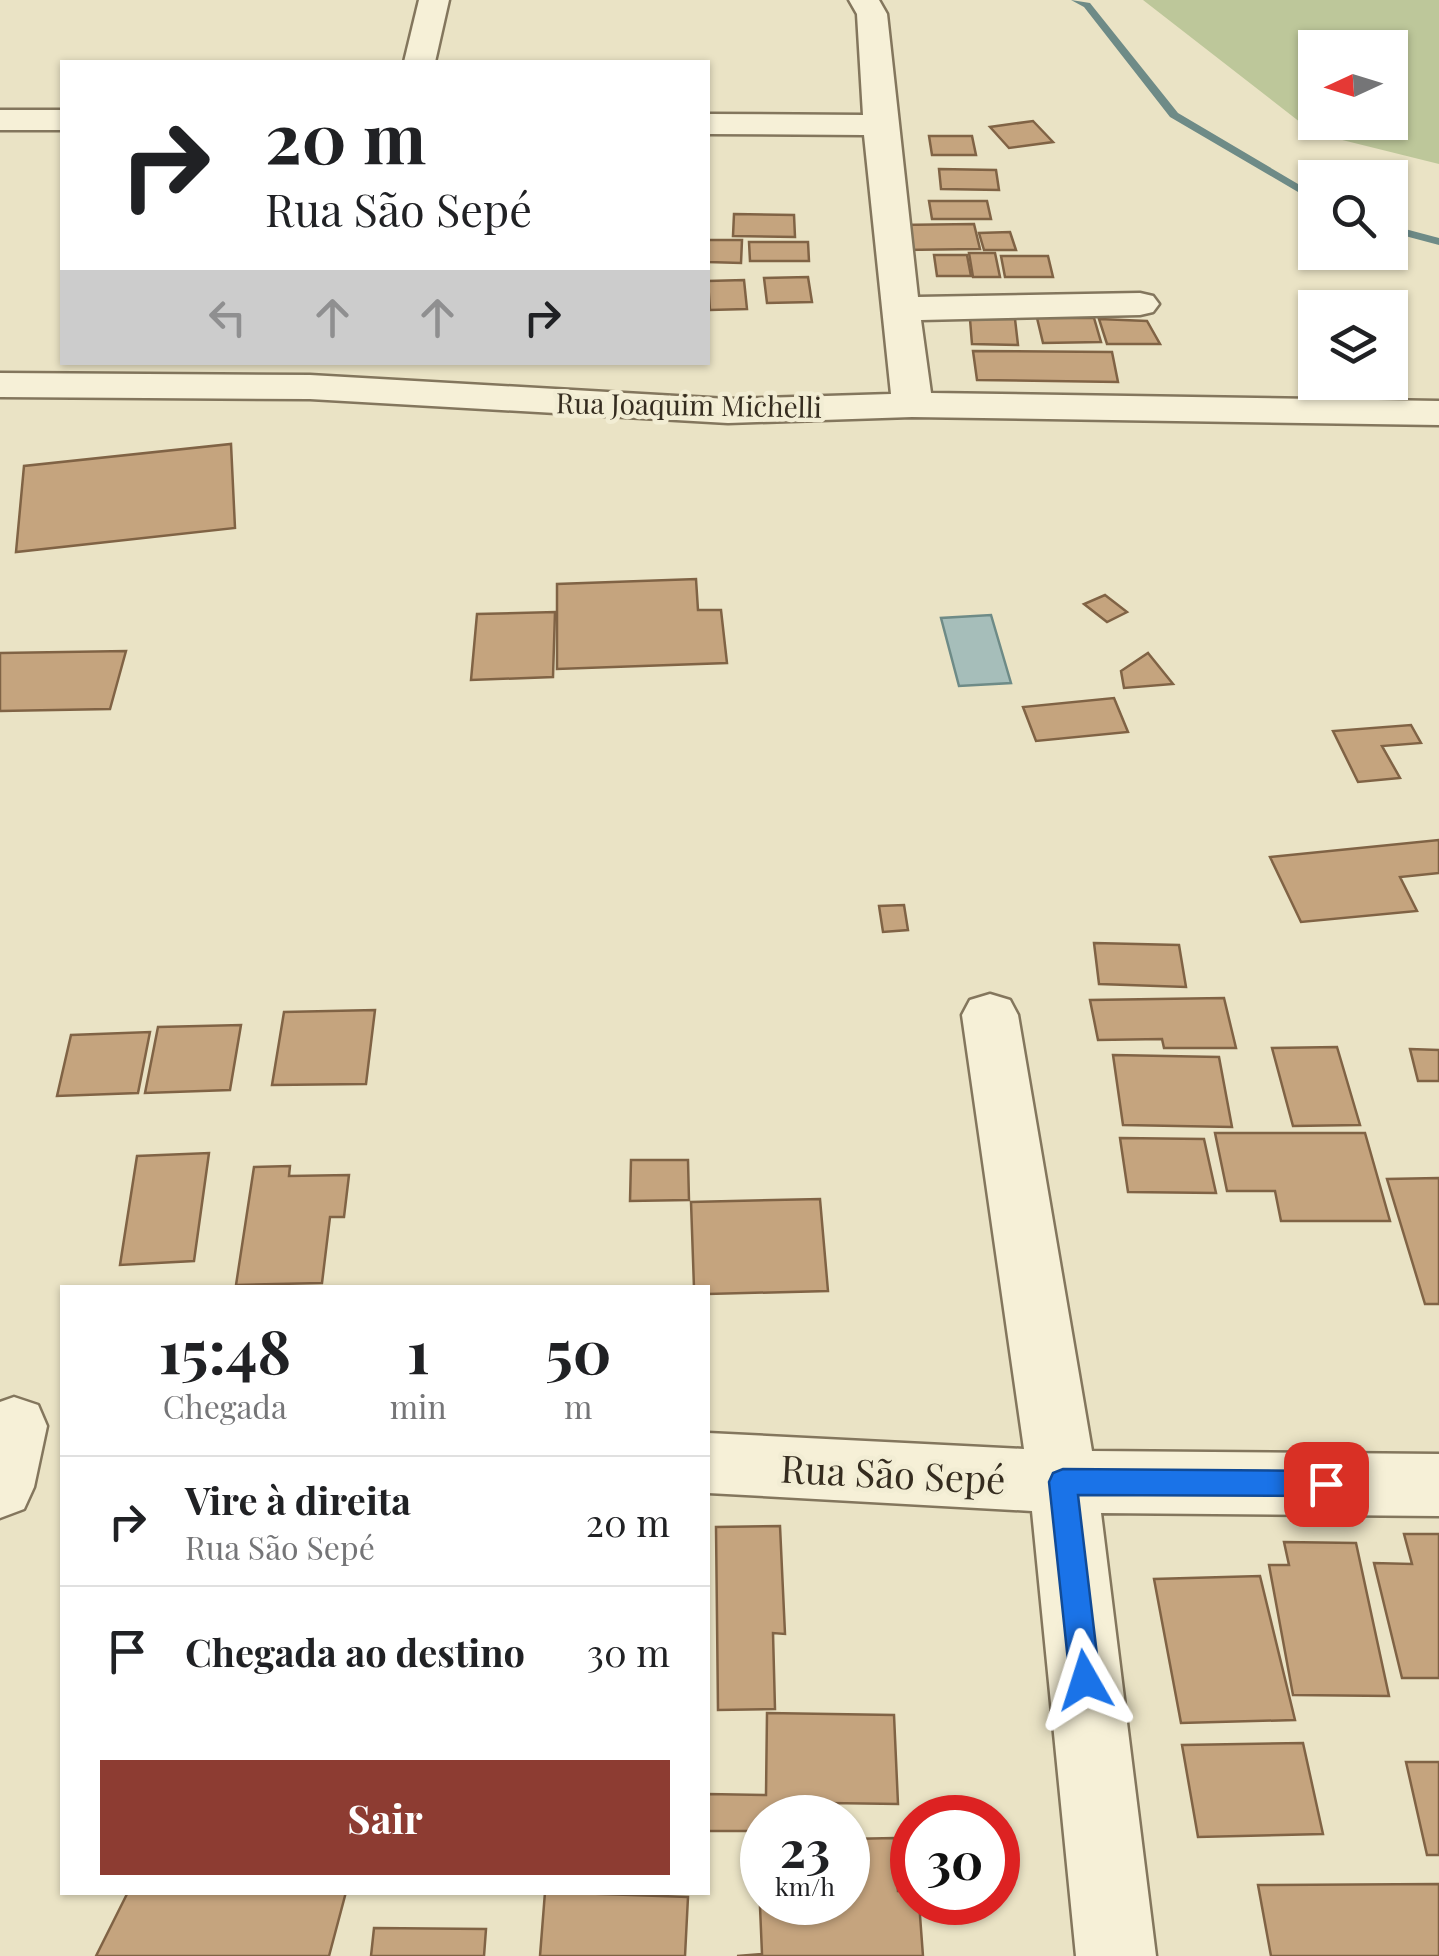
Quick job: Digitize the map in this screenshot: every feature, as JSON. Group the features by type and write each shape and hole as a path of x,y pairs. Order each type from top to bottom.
{"street":[{"path":"420,60 434,0"},
{"path":"864,0 872,14 880,124 912,404"},
{"path":"0,120 60,120"},
{"path":"710,124 880,124"},
{"path":"901,308 1140,304"},
{"name":"Rua Joaquim Michelli","path":"0,385 314,375 728,410 912,404 1439,413"},
{"path":"990,1015 1063,1482 1116,1956"},
{"name":"Rua São Sepé","path":"710,1463 1063,1482 1439,1485"}],"green space":[{"path":"1143,0 1439,0 1439,164 1342,140 1408,140 1408,30 1298,30 1298,121"}],"water":[{"path":"991,615 1011,683 959,686 941,618"}],"building":[{"path":"1033,121 1053,142 1009,148 990,127"},
{"path":"929,136 972,136 976,155 932,155"},
{"path":"939,169 996,170 999,190 941,189"},
{"path":"929,201 987,201 991,219 932,219"},
{"path":"734,214 794,215 795,237 733,236"},
{"path":"974,224 980,249 901,250 897,225"},
{"path":"1010,232 1016,250 984,250 979,233"},
{"path":"710,240 742,240 741,263 710,262"},
{"path":"749,242 808,242 809,261 750,261"},
{"path":"969,253 995,253 1000,277 973,277"},
{"path":"934,255 967,255 971,276 937,276"},
{"path":"1001,256 1048,256 1053,277 1005,277"},
{"path":"808,277 812,302 767,303 764,278"},
{"path":"744,280 747,309 710,310 710,281"},
{"path":"1037,318 1094,318 1101,342 1043,343"},
{"path":"970,319 1015,319 1018,345 972,344"},
{"path":"1099,319 1147,321 1160,344 1107,344"},
{"path":"973,351 1112,352 1118,382 977,380"},
{"path":"231,444 235,528 16,552 24,466"},
{"path":"696,579 698,610 721,610 727,663 557,669 557,584"},
{"path":"1105,595 1127,612 1107,622 1084,604"},
{"path":"555,612 553,677 471,680 477,614"},
{"path":"126,651 110,709 0,711 0,653"},
{"path":"1148,653 1173,684 1124,688 1121,671"},
{"path":"1114,698 1128,732 1036,741 1023,707"},
{"path":"1411,725 1421,743 1382,746 1400,778 1358,782 1333,731"},
{"path":"1439,840 1439,873 1400,877 1417,911 1301,922 1270,857"},
{"path":"904,905 908,930 883,932 879,906"},
{"path":"1094,943 1179,945 1186,987 1099,984"},
{"path":"1224,998 1236,1048 1164,1048 1162,1039 1098,1040 1090,1000"},
{"path":"375,1010 366,1084 272,1085 284,1012"},
{"path":"241,1025 230,1090 145,1093 158,1027"},
{"path":"150,1032 138,1093 57,1096 71,1035"},
{"path":"1337,1047 1360,1125 1293,1126 1272,1048"},
{"path":"1410,1049 1439,1050 1439,1081 1418,1081"},
{"path":"1113,1055 1219,1057 1232,1127 1123,1125"},
{"path":"1215,1133 1365,1133 1390,1221 1281,1221 1275,1191 1227,1191"},
{"path":"1120,1138 1204,1139 1216,1193 1128,1192"},
{"path":"209,1153 194,1261 120,1265 137,1156"},
{"path":"631,1160 688,1160 689,1200 630,1201"},
{"path":"290,1166 289,1176 349,1175 344,1217 330,1217 322,1283 236,1285 254,1167"},
{"path":"1439,1178 1439,1304 1425,1304 1387,1179"},
{"path":"820,1199 828,1291 710,1294 710,1285 694,1285 691,1202"},
{"path":"780,1526 785,1634 773,1633 775,1709 718,1710 716,1527"},
{"path":"1404,1534 1439,1534 1439,1678 1402,1678 1374,1563 1412,1564"},
{"path":"1284,1542 1356,1543 1389,1696 1293,1695 1269,1565 1289,1565"},
{"path":"1260,1576 1295,1720 1181,1723 1154,1579"},
{"path":"767,1713 894,1715 898,1795 890,1795 890,1804 870,1804 870,1795 766,1795"},
{"path":"1303,1743 1323,1834 1198,1837 1182,1745"},
{"path":"1406,1762 1439,1762 1439,1855 1427,1855"},
{"path":"710,1794 766,1795 740,1795 740,1831 710,1831"},
{"path":"890,1838 890,1925 921,1925 923,1956 737,1956 762,1954 761,1925 870,1925 870,1839"},
{"path":"1439,1884 1439,1956 1271,1956 1258,1885"},
{"path":"126,1895 345,1895 329,1956 96,1956"},
{"path":"545,1895 688,1897 685,1956 540,1956"},
{"path":"374,1928 486,1929 484,1956 371,1956"}],"waterway":[{"path":"1076,0 1087,5 1174,115 1298,189"},
{"path":"1408,233 1439,242"}],"route":[{"path":"1085,1680 1063,1482 1326,1484"}]}
